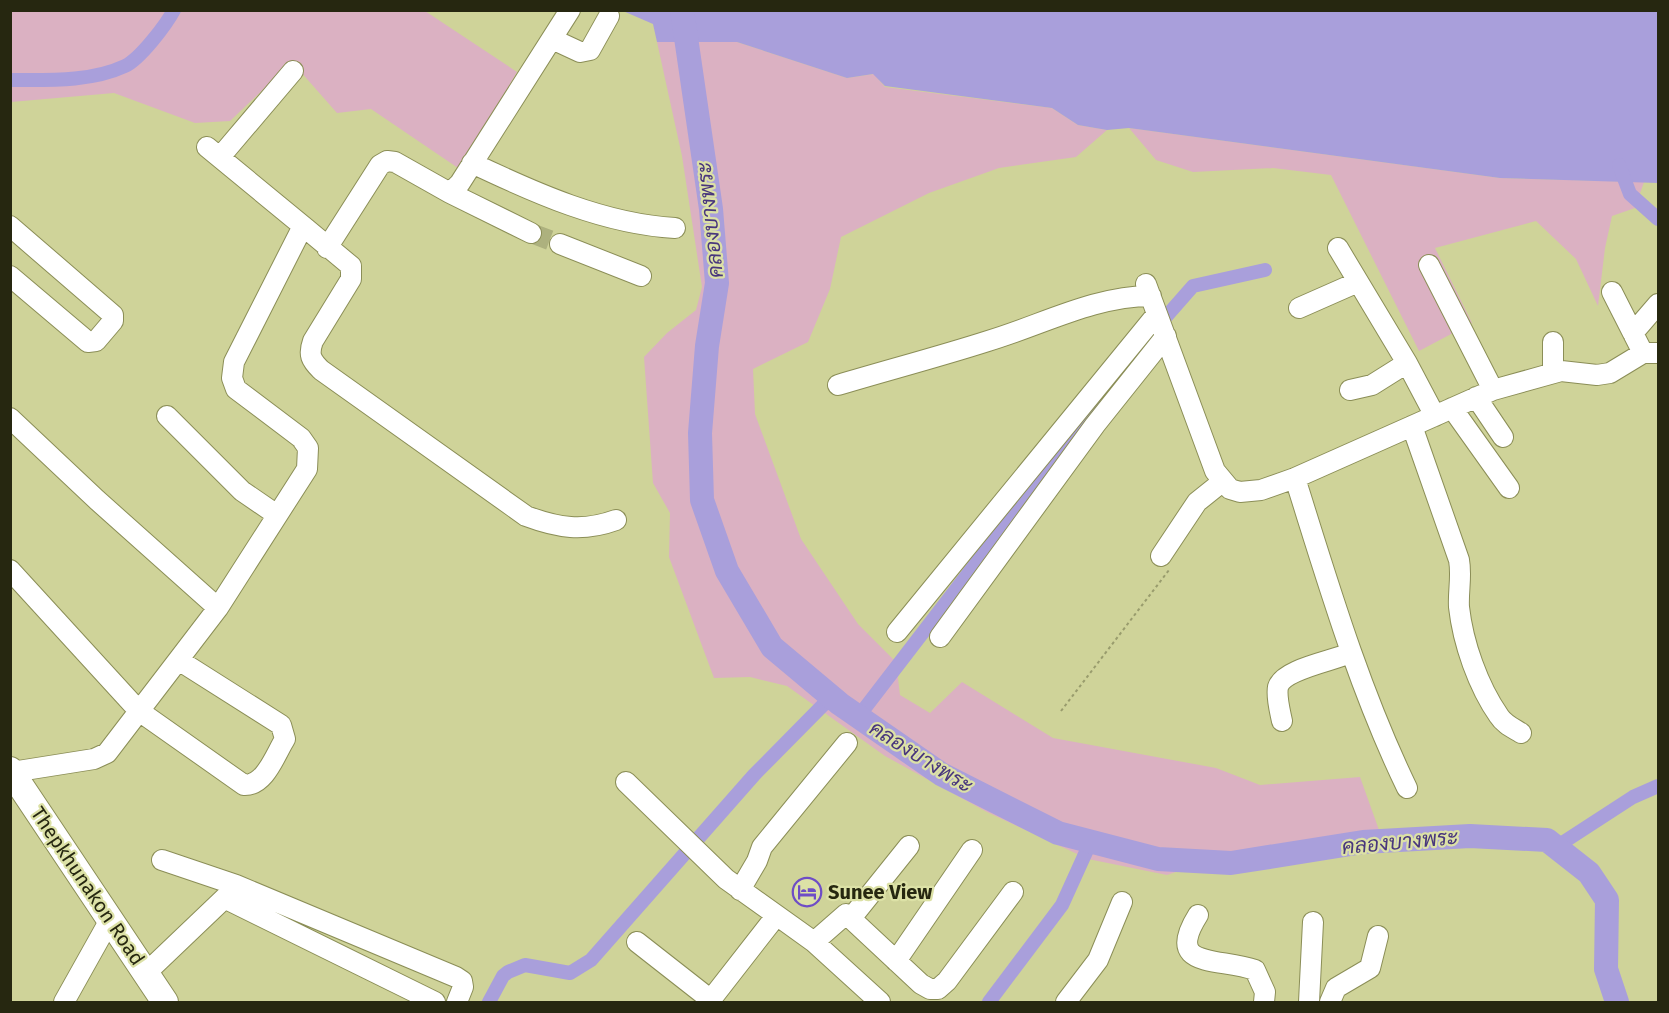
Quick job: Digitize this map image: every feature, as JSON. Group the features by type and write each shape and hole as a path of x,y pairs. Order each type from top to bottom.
{"main road":[{"name":"Thepkhunakon Road","path":"11,771 165,1002"}],"street":[{"path":"450,194 570,10"},
{"path":"552,39 580,51 590,50 609,16"},
{"path":"293,71 213,152 351,266 353,272 351,279 313,341 310,351 312,360 321,370 526,516 554,527 575,529 597,527 616,520"},
{"path":"327,248 380,165 387,161 395,162 450,194 531,233"},
{"path":"472,163 530,190 591,211 635,223 675,228"},
{"path":"10,226 113,315 113,321 96,342 88,342 10,276"},
{"path":"11,771 103,756 180,661 218,608 307,469 308,448 301,438 236,389 232,378 234,362 303,226"},
{"path":"560,244 641,276"},
{"path":"1338,248 1407,363 1444,412 1509,488"},
{"path":"1429,265 1503,436"},
{"path":"1299,308 1358,282"},
{"path":"1151,298 1215,471 1230,489 1240,492 1262,490 1296,478 1485,393 1553,373 1597,375 1610,373 1651,353 1633,333 1612,292"},
{"path":"838,385 989,341 1100,302 1120,297 1151,298"},
{"path":"897,632 1151,298"},
{"path":"1633,333 1659,304"},
{"path":"940,637 1095,425 1166,336"},
{"path":"1553,342 1553,373"},
{"path":"1350,390 1372,385 1407,363"},
{"path":"167,416 242,491 277,515"},
{"path":"10,418 97,500 218,608"},
{"path":"1412,426 1459,560 1462,576 1459,603 1462,631 1481,681 1499,718 1521,733"},
{"path":"1296,478 1350,653 1389,752 1407,788"},
{"path":"1167,559 1197,502 1222,482"},
{"path":"10,570 139,711 244,785 253,785 260,780 285,739 282,725 180,661"},
{"path":"1282,721 1277,689 1289,673 1350,653"},
{"path":"740,890 757,861 762,847 847,743"},
{"path":"626,782 740,890 814,942 880,1002"},
{"path":"852,916 909,846"},
{"path":"896,961 972,850"},
{"path":"162,860 231,892 435,1002"},
{"path":"146,973 231,892"},
{"path":"231,892 456,977 462,981 463,987 457,1002"},
{"path":"814,942 841,916 846,914 852,916 921,984 930,989 938,989 947,981 1014,892"},
{"path":"1066,1002 1098,960 1122,902"},
{"path":"1198,915 1187,932 1184,943 1188,952 1197,957 1255,970 1265,992 1264,1002"},
{"path":"637,942 710,1001 776,916"},
{"path":"64,1002 111,918"},
{"path":"1309,1002 1313,922"},
{"path":"1330,1002 1335,988 1370,968 1378,936"}],"path":[{"path":"1060,711 1155,592 1167,559"}],"shaded area":[{"path":"11,11 425,11 517,72 461,170 371,109 337,113 292,62 230,121 195,123 114,93 11,102"},
{"path":"623,11 1658,11 1658,183 1500,178 1129,128 1107,130 1078,125 1052,108 885,86 873,74 847,78 737,42 657,42 653,24"},
{"path":"657,42 737,42 847,78 874,74 885,87 1052,108 1078,125 1107,130 1076,157 999,168 929,193 841,237 830,289 808,342 753,369 755,414 801,539 858,624 896,662 900,695 930,713 962,682 1053,738 1216,768 1260,785 1360,777 1379,830 1223,856 1167,875 1088,859 987,812 885,756 787,686 750,677 714,678 669,557 670,513 653,483 644,357 667,333 696,310 702,287 682,156"},
{"path":"1129,128 1500,178 1644,182 1635,208 1612,216 1605,248 1598,306 1576,259 1536,221 1435,248 1472,323 1419,351 1331,175 1273,168 1193,172 1156,160"}],"waterway":[{"path":"10,80 84,77 125,66 145,49 174,10"},
{"name":"คลองบางพระ","path":"682,10 711,209 717,283 707,346 700,433 702,500 727,571 772,647 840,704 941,774 1058,833 1158,859 1231,863 1363,842 1470,836 1547,840 1589,873 1607,900 1606,969 1617,1002"},
{"path":"1619,165 1630,194 1658,219"},
{"path":"1157,327 1193,286 1265,270"},
{"path":"858,717 1140,350"},
{"path":"489,1002 503,976 508,972 525,965 570,973 591,960 754,775 831,697"},
{"path":"1556,847 1633,797 1658,786"},
{"path":"989,1002 1062,905 1091,841"}],"tunnel":[{"path":"531,233 560,244"}],"place":[{"name":"Sunee View","path":"807,892"}]}
